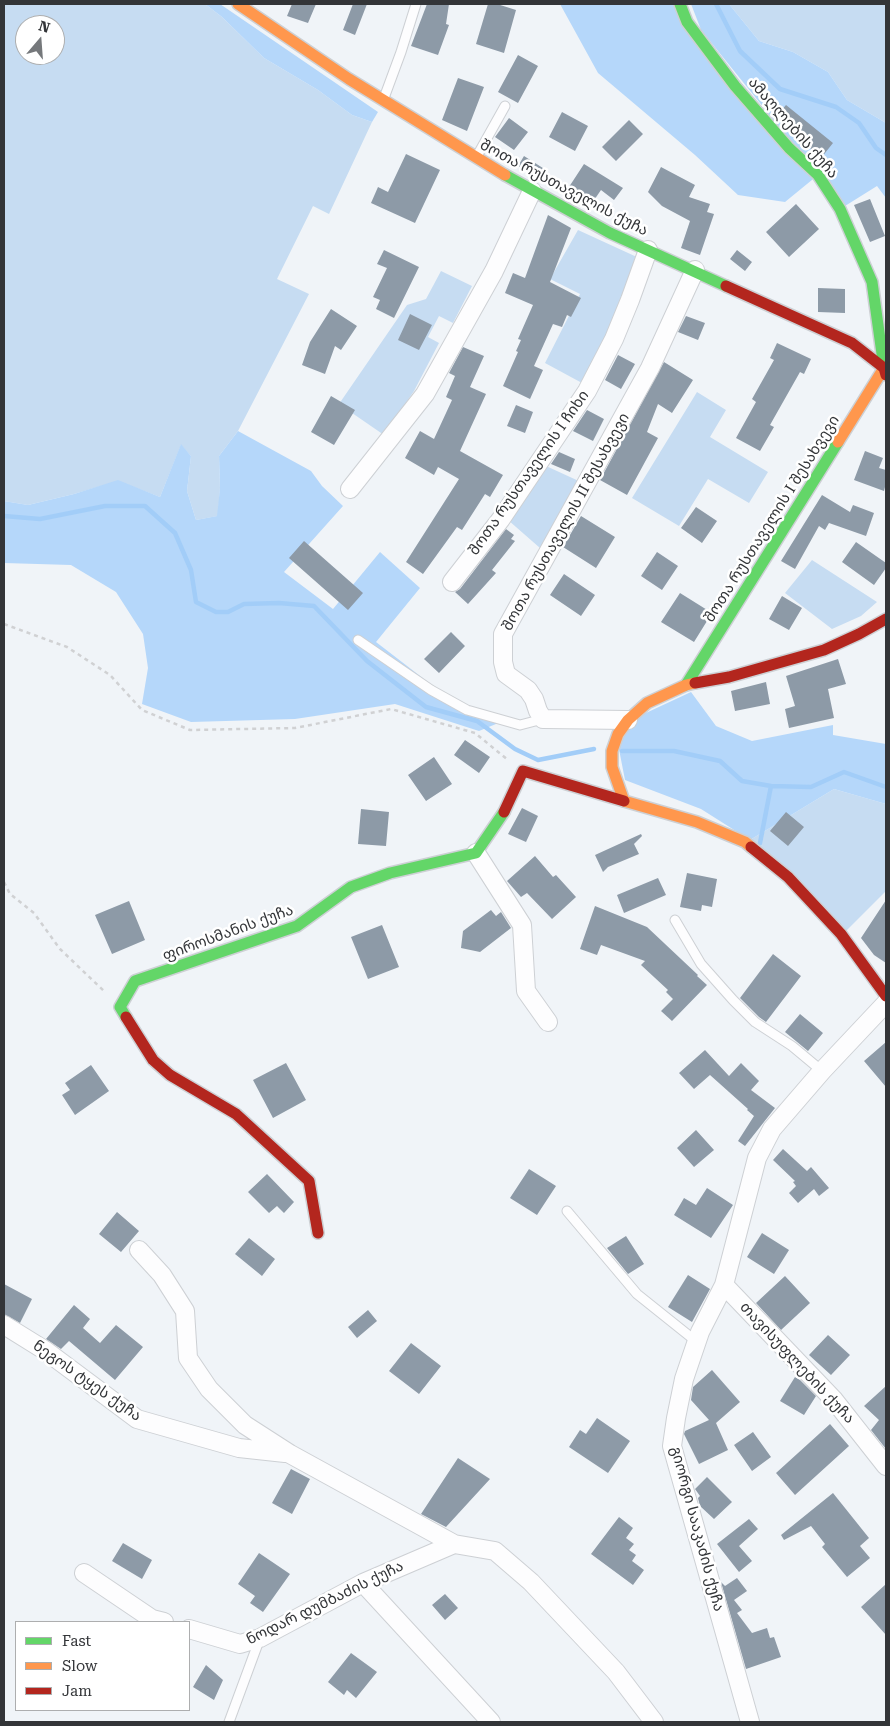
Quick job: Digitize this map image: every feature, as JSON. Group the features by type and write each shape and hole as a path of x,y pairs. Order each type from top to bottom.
{"street":[{"name":"შოთა რუსთაველის ქუჩა","path":"238,4 383,100 532,192 610,233 852,343 885,372"},
{"name":"ამაღლების ქუჩა","path":"680,4 687,22 735,86 789,148 818,175 840,209 872,282 885,372"},
{"path":"350,489 425,394 494,271 532,192"},
{"name":"შოთა რუსთაველის I ჩიხი","path":"452,582 501,519 587,391 614,339 648,250"},
{"name":"შოთა რუსთაველის II შესახვევი","path":"543,719 534,698 528,690 506,674 503,662 503,634 650,368 695,270"},
{"name":"შოთა რუსთაველის I შესახვევი","path":"686,685 885,372"},
{"path":"624,801 612,768 612,751 618,734 628,720 647,703 686,685 729,677 824,650 886,619"},
{"path":"543,719 628,720"},
{"path":"548,1022 526,991 522,925 476,853 504,812 523,771 697,822 745,842 788,877 841,934 886,996"},
{"name":"ფიროსმანის ქუჩა","path":"120,1007 135,981 297,926 351,887 390,873 476,853"},
{"name":"გიორგი სააკაძის ქუჩა","path":"750,1722 672,1446 684,1379 700,1332 724,1285 756,1158 772,1129 822,1071 886,1003"},
{"path":"120,1007 153,1060 170,1075 236,1114 309,1181 318,1233"},
{"name":"ნეგოს ტყეს ქუჩა","path":"140,1250 162,1275 185,1311 188,1358 209,1389 245,1425 290,1454 454,1544"},
{"name":"თავისუფლების ქუჩა","path":"724,1285 834,1400 886,1466"},
{"name":"ნეგოს ტყეს ქუჩა","path":"6,1330 46,1351 137,1420 239,1448 290,1454"},
{"path":"454,1544 495,1551 510,1563 531,1582 616,1672 654,1722"},
{"name":"ნოდარ დუმბაძის ქუჩა","path":"190,1629 240,1644 260,1638 363,1583 454,1544"},
{"path":"84,1573 152,1619 160,1621"},
{"path":"363,1583 491,1722"}],"lane":[{"path":"383,100 416,4"},
{"path":"476,158 505,106"},
{"path":"358,640 431,690 467,710 520,725 543,719"},
{"path":"675,920 701,964 733,1000 755,1022 792,1046 822,1071"},
{"path":"567,1211 637,1294 697,1342"},
{"path":"229,1722 260,1638"}],"path":[{"path":"4,624 67,647 110,675 142,710 190,730 295,728 391,709 474,733 523,771"},
{"path":"4,882 10,894 34,913 60,949 120,1007"}],"shaded area":[{"path":"4,4 205,4 222,17 264,58 318,90 352,115 372,122 329,214 313,206 277,279 309,294 238,431 219,456 220,488 218,516 196,520 187,491 191,456 181,445 160,497 118,481 28,505 4,501"},
{"path":"205,4 220,4 378,112 372,122 352,115 318,90 264,58 222,17"},
{"path":"560,4 680,4 818,175 785,202 738,195 695,155 598,73"},
{"path":"691,4 729,4 759,41 793,52 828,72 847,100 886,123 886,198 877,186 845,206 705,40"},
{"path":"729,4 886,4 886,123 847,100 828,72 793,52 759,41"},
{"path":"578,230 639,258 629,290 582,383 545,363 580,294 550,279"},
{"path":"441,271 472,286 453,323 439,316 428,337 439,343 414,391 384,435 339,404 407,305 426,299"},
{"path":"697,392 726,410 710,437 768,472 749,503 708,479 679,526 632,498"},
{"path":"238,431 311,471 322,486 343,506 284,572 333,609 380,552 420,588 376,642 446,696 477,710 508,719 479,731 395,704 295,719 191,722 142,704 148,668 143,634 116,592 71,565 4,563 4,501 28,505 74,494 118,480 160,497 181,444 191,456 187,491 196,520 217,516 220,488 219,456"},
{"path":"546,466 581,482 540,548 508,520"},
{"path":"812,560 877,602 861,616 832,629 785,593"},
{"path":"691,692 716,726 752,741 833,725 833,735 886,744 886,804 834,789 750,840 701,809 625,780 617,739 633,719"},
{"path":"834,789 886,804 886,891 846,931 750,840"}],"building":[{"path":"292,4 316,4 308,23 287,16"},
{"path":"353,4 367,4 355,35 343,30"},
{"path":"427,4 449,4 446,24 449,25 438,55 411,46"},
{"path":"488,4 497,4 516,10 504,53 476,44"},
{"path":"518,55 538,66 518,103 498,92"},
{"path":"458,78 484,87 467,131 442,120"},
{"path":"786,105 833,143 821,158 799,138 778,114"},
{"path":"562,112 588,126 575,151 549,137"},
{"path":"509,118 528,132 514,150 495,137"},
{"path":"629,120 643,134 616,161 602,147"},
{"path":"406,154 440,170 415,223 371,203 378,187 388,192"},
{"path":"524,156 546,170 543,175 557,184 555,186 518,166"},
{"path":"584,164 623,188 614,200 601,190 590,206 560,189 562,187 567,190"},
{"path":"661,167 695,185 689,197 710,204 707,212 714,214 700,255 681,248 690,221 662,206 648,192"},
{"path":"870,199 885,236 870,242 854,205"},
{"path":"796,204 819,229 789,257 766,232"},
{"path":"548,215 571,228 550,282 581,298 571,317 567,315 562,327 553,324 534,366 543,370 530,399 503,386 518,352 516,351 521,340 518,339 533,305 505,293 513,273 525,278"},
{"path":"384,250 419,267 394,318 376,309 380,300 373,297 387,268 377,264"},
{"path":"737,250 752,262 745,271 730,259"},
{"path":"818,288 845,289 845,313 818,312"},
{"path":"331,309 357,326 341,350 335,346 325,374 302,365 310,342"},
{"path":"410,314 432,325 419,350 398,340"},
{"path":"686,316 705,323 698,340 678,332"},
{"path":"777,343 811,359 804,374 800,372 770,425 774,427 760,451 736,438 756,402 752,399 774,360 770,358"},
{"path":"463,347 484,356 470,387 486,394 460,451 503,475 490,497 485,494 462,530 457,527 423,574 406,562 459,479 438,467 434,475 405,458 420,431 434,439 452,400 446,397 455,376 449,373"},
{"path":"618,355 635,364 621,389 605,380"},
{"path":"664,362 693,380 672,413 658,404 647,432 658,438 627,495 600,480"},
{"path":"331,396 355,410 334,445 311,432"},
{"path":"516,405 533,412 525,433 507,426"},
{"path":"587,410 604,419 593,441 573,431"},
{"path":"865,451 883,458 879,468 886,470 884,491 854,480"},
{"path":"559,452 575,459 570,472 551,464"},
{"path":"822,495 850,512 853,505 874,513 866,536 829,523 825,530 819,526 795,569 781,561"},
{"path":"696,507 717,521 702,543 681,528"},
{"path":"581,516 615,537 596,568 563,547"},
{"path":"506,529 514,535 511,539 515,541 492,570 496,573 468,604 455,592 460,589"},
{"path":"304,541 363,593 348,610 289,558"},
{"path":"856,542 886,563 886,568 874,585 842,562"},
{"path":"657,552 678,566 662,590 641,576"},
{"path":"564,574 595,595 581,616 550,595"},
{"path":"680,593 712,613 694,642 661,622"},
{"path":"782,596 802,608 789,630 769,619"},
{"path":"451,632 465,646 439,673 424,659"},
{"path":"838,659 846,684 828,689 834,718 789,728 785,709 795,706 786,676"},
{"path":"766,682 770,704 735,711 731,691"},
{"path":"465,740 490,757 479,773 454,755"},
{"path":"434,757 452,784 426,801 408,775"},
{"path":"522,808 538,816 526,842 508,834"},
{"path":"361,809 389,812 386,846 358,844"},
{"path":"786,812 804,827 788,846 770,831"},
{"path":"641,834 642,836 634,844 639,854 608,867 603,872 595,855"},
{"path":"535,856 553,877 556,875 576,897 552,919 527,893 521,897 507,881"},
{"path":"687,873 717,879 712,907 702,905 701,911 680,907"},
{"path":"658,878 666,895 624,913 617,895"},
{"path":"886,900 886,963 874,955 861,938"},
{"path":"129,901 145,940 112,954 95,915"},
{"path":"595,906 647,927 707,985 672,1021 661,1011 673,999 666,992 668,990 641,965 645,961 601,945 597,955 580,949"},
{"path":"491,910 496,916 501,912 511,928 480,952 461,948 463,931"},
{"path":"382,925 399,967 368,979 351,937"},
{"path":"773,954 801,976 766,1022 740,998"},
{"path":"800,1014 823,1033 808,1051 785,1032"},
{"path":"886,1042 886,1087 864,1061"},
{"path":"705,1050 729,1076 741,1063 759,1081 751,1090 775,1108 745,1146 738,1141 754,1116 748,1109 710,1075 694,1089 679,1073"},
{"path":"286,1063 306,1100 273,1118 253,1080"},
{"path":"91,1065 109,1091 75,1115 62,1095 70,1090 65,1083"},
{"path":"696,1130 714,1150 694,1167 677,1148"},
{"path":"783,1149 807,1171 811,1167 829,1188 819,1196 814,1189 798,1203 789,1193 796,1186 793,1182 795,1181 773,1160"},
{"path":"529,1169 556,1186 537,1215 510,1198"},
{"path":"267,1174 294,1202 284,1213 277,1206 269,1213 248,1192"},
{"path":"707,1188 733,1205 711,1238 674,1215 684,1198 696,1205"},
{"path":"117,1212 139,1231 121,1252 99,1234"},
{"path":"762,1233 789,1250 774,1274 747,1257"},
{"path":"626,1236 644,1264 628,1274 607,1248"},
{"path":"249,1238 275,1259 262,1276 235,1254"},
{"path":"688,1275 710,1289 692,1322 668,1307"},
{"path":"785,1276 810,1303 781,1330 756,1303"},
{"path":"4,1284 32,1299 20,1323 4,1314"},
{"path":"74,1305 90,1319 83,1328 100,1343 116,1325 143,1347 115,1380 69,1341 61,1349 46,1339"},
{"path":"368,1310 377,1321 357,1338 348,1327"},
{"path":"828,1335 850,1355 831,1375 809,1355"},
{"path":"411,1343 441,1366 419,1394 389,1371"},
{"path":"712,1370 740,1402 716,1423 728,1450 699,1464 684,1434 685,1431 709,1420 691,1400 693,1387"},
{"path":"795,1377 816,1396 804,1415 780,1401"},
{"path":"886,1386 886,1449 871,1430 879,1420 864,1406"},
{"path":"597,1418 630,1441 608,1473 569,1447 580,1430 586,1434"},
{"path":"830,1424 849,1446 795,1495 776,1473"},
{"path":"753,1432 771,1457 752,1471 734,1445"},
{"path":"458,1458 490,1479 446,1527 421,1514"},
{"path":"291,1469 310,1479 292,1514 272,1503"},
{"path":"707,1477 732,1502 714,1519 700,1506 698,1498 700,1496 695,1489"},
{"path":"833,1493 869,1538 860,1546 870,1558 847,1577 822,1547 825,1544 811,1526 784,1540 781,1535"},
{"path":"619,1517 633,1528 626,1538 634,1544 629,1550 636,1555 632,1561 644,1570 633,1585 591,1554"},
{"path":"749,1519 758,1529 739,1546 752,1561 739,1572 717,1544"},
{"path":"123,1543 152,1560 142,1579 112,1561"},
{"path":"259,1553 290,1574 263,1612 250,1603 255,1596 238,1584"},
{"path":"737,1578 747,1591 734,1600 742,1610 737,1613 752,1633 767,1628 770,1638 774,1637 781,1657 746,1669 721,1582 725,1586"},
{"path":"886,1584 886,1635 861,1607"},
{"path":"445,1594 458,1608 445,1620 432,1605"},
{"path":"351,1653 377,1672 356,1698 347,1690 344,1695 328,1682"},
{"path":"206,1665 223,1680 214,1700 193,1687"}],"waterway":[{"path":"716,4 740,51 780,89 836,107 859,123 876,148 886,155"},
{"path":"4,516 40,519 105,506 145,506 175,533 191,570 196,602 216,612 228,612 244,604 279,603 314,606 367,661 426,707 477,721 515,749 538,760 594,749"},
{"path":"622,751 674,751 720,761 742,781 771,786 811,787 844,772 886,787"},
{"path":"760,843 771,786"}],"traffic: fast":[{"path":"680,4 687,22 735,86 789,148 818,175 840,209 872,282 884,368"},
{"path":"505,175 610,233 726,286"},
{"path":"686,685 838,442"},
{"path":"126,1017 120,1007 135,981 297,926 351,887 390,873 476,853 504,812"}],"traffic: slow":[{"path":"238,4 349,79 505,175"},
{"path":"838,442 884,368"},
{"path":"695,683 686,685 647,703 628,720 618,734 612,751 612,767 624,801 697,822 745,842 751,847"}],"traffic: jam":[{"path":"726,286 852,343 884,368 886,375"},
{"path":"695,683 729,677 824,650 886,619"},
{"path":"504,812 523,771 624,801"},
{"path":"751,847 788,877 841,934 886,996"},
{"path":"126,1017 153,1060 170,1075 236,1114 309,1181 318,1233"}]}
